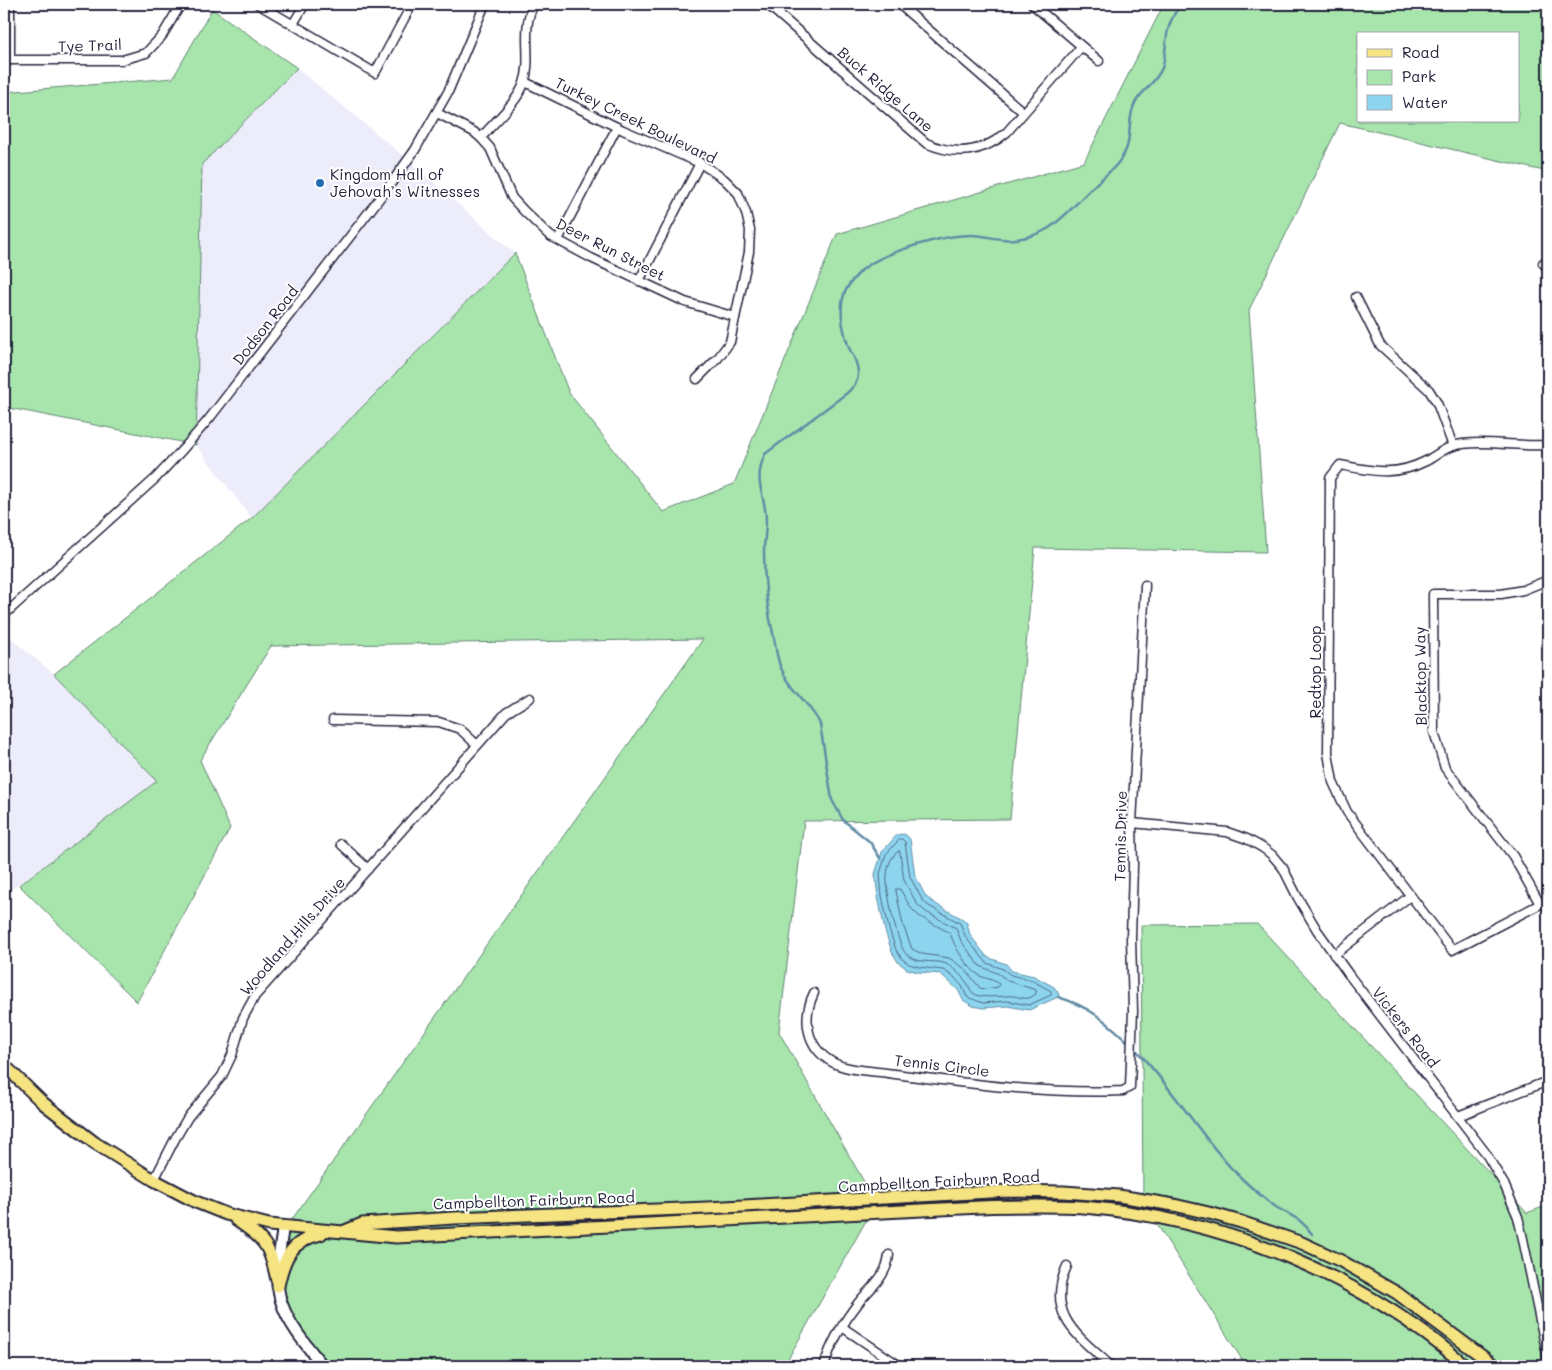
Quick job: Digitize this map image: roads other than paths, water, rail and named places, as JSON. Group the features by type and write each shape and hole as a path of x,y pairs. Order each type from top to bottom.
{"main road":[{"name":"Campbellton Fairburn Road","path":"4,1065 43,1103 95,1143 154,1180 196,1202 226,1214 255,1222 283,1227 396,1237 1036,1205 1109,1210 1210,1230 1309,1266 1352,1288 1397,1315 1466,1366"},
{"name":"Campbellton Fairburn Road","path":"343,1232 362,1224 999,1192 1064,1192 1119,1196 1174,1205 1212,1214 1242,1222 1302,1243 1348,1265 1397,1294 1495,1366"},
{"path":"226,1214 262,1239 271,1254 281,1303 290,1322 323,1366"},
{"path":"278,1286 283,1227"},
{"path":"278,1286 285,1260 298,1243 315,1235 343,1232"}],"street":[{"path":"7,60 10,4"},
{"name":"Tye Trail","path":"7,60 122,60 146,52 162,36 181,4"},
{"path":"258,4 375,73 412,4"},
{"path":"293,24 305,4"},
{"name":"Dodson Road","path":"4,615 142,490 183,449 209,419 415,150 437,113 464,58 485,4"},
{"path":"481,138 519,94 525,82 527,25 534,4"},
{"name":"Buck Ridge Lane","path":"767,4 918,137 939,149 954,151 980,149 997,140 1007,132 1081,47"},
{"path":"899,4 1024,112"},
{"path":"1032,4 1099,61"},
{"name":"Turkey Creek Boulevard","path":"525,82 617,127 700,163 724,179 738,193 750,230 749,252 736,317 730,342 718,358 697,379"},
{"name":"Deer Run Street","path":"437,113 474,132 481,138 490,148 512,198 544,230 558,240 685,302 736,317"},
{"path":"558,240 617,127"},
{"path":"639,281 700,163"},
{"path":"1356,297 1380,345 1429,390 1437,403 1452,446"},
{"name":"Redtop Loop","path":"1548,445 1474,444 1452,446 1424,462 1402,471 1375,472 1340,465 1330,478 1328,753 1333,782 1347,812 1452,950 1548,900"},
{"name":"Blacktop Way","path":"1540,904 1513,856 1445,768 1434,732 1433,594 1501,594 1523,590 1548,580"},
{"name":"Tennis Drive","path":"1130,1088 1133,1011 1131,938 1132,823 1145,585"},
{"name":"Woodland Hills Drive","path":"154,1180 188,1117 222,1076 232,1055 243,1018 255,996 506,713 530,698"},
{"path":"333,720 438,722 460,730 478,745"},
{"name":"Vickers Road","path":"1132,823 1226,832 1247,839 1263,848 1283,868 1298,898 1334,955 1485,1152 1504,1184 1518,1217 1548,1359"},
{"path":"340,844 368,869"},
{"path":"1334,955 1410,896"},
{"name":"Tennis Circle","path":"814,992 807,1014 807,1026 810,1037 823,1056 842,1066 937,1079 1063,1092 1123,1092 1130,1088"},
{"path":"1458,1116 1548,1081"},
{"path":"824,1366 842,1328 859,1302 884,1275 889,1255"},
{"path":"1067,1266 1061,1279 1059,1294 1061,1309 1067,1323 1075,1333 1111,1366"},
{"path":"842,1328 900,1366"}],"water":[{"path":"903,834 910,839 915,876 926,897 963,919 967,923 970,935 987,957 1006,964 1012,971 1034,976 1054,987 1059,994 1058,997 1029,1010 1007,1006 983,1008 973,1006 963,1000 958,990 941,974 907,969 898,962 892,952 885,931 875,874 882,852 897,835"}],"waterway":[{"path":"880,858 870,842 843,820 832,800 820,724 811,709 789,683 778,661 765,585 764,552 766,521 760,481 761,464 765,454 847,393 856,383 858,368 846,338 842,304 846,291 859,273 868,266 895,252 945,238 979,235 1013,239 1038,233 1049,228 1062,218 1114,168 1127,147 1131,113 1135,103 1162,68 1169,26 1181,4"},
{"path":"1058,997 1079,1005 1097,1015 1129,1043"},
{"path":"1133,1047 1159,1076 1232,1169 1270,1203 1300,1221 1312,1234"}],"place":[{"name":"Kingdom Hall of Jehovah’s Witnesses","path":"320,183"}]}
